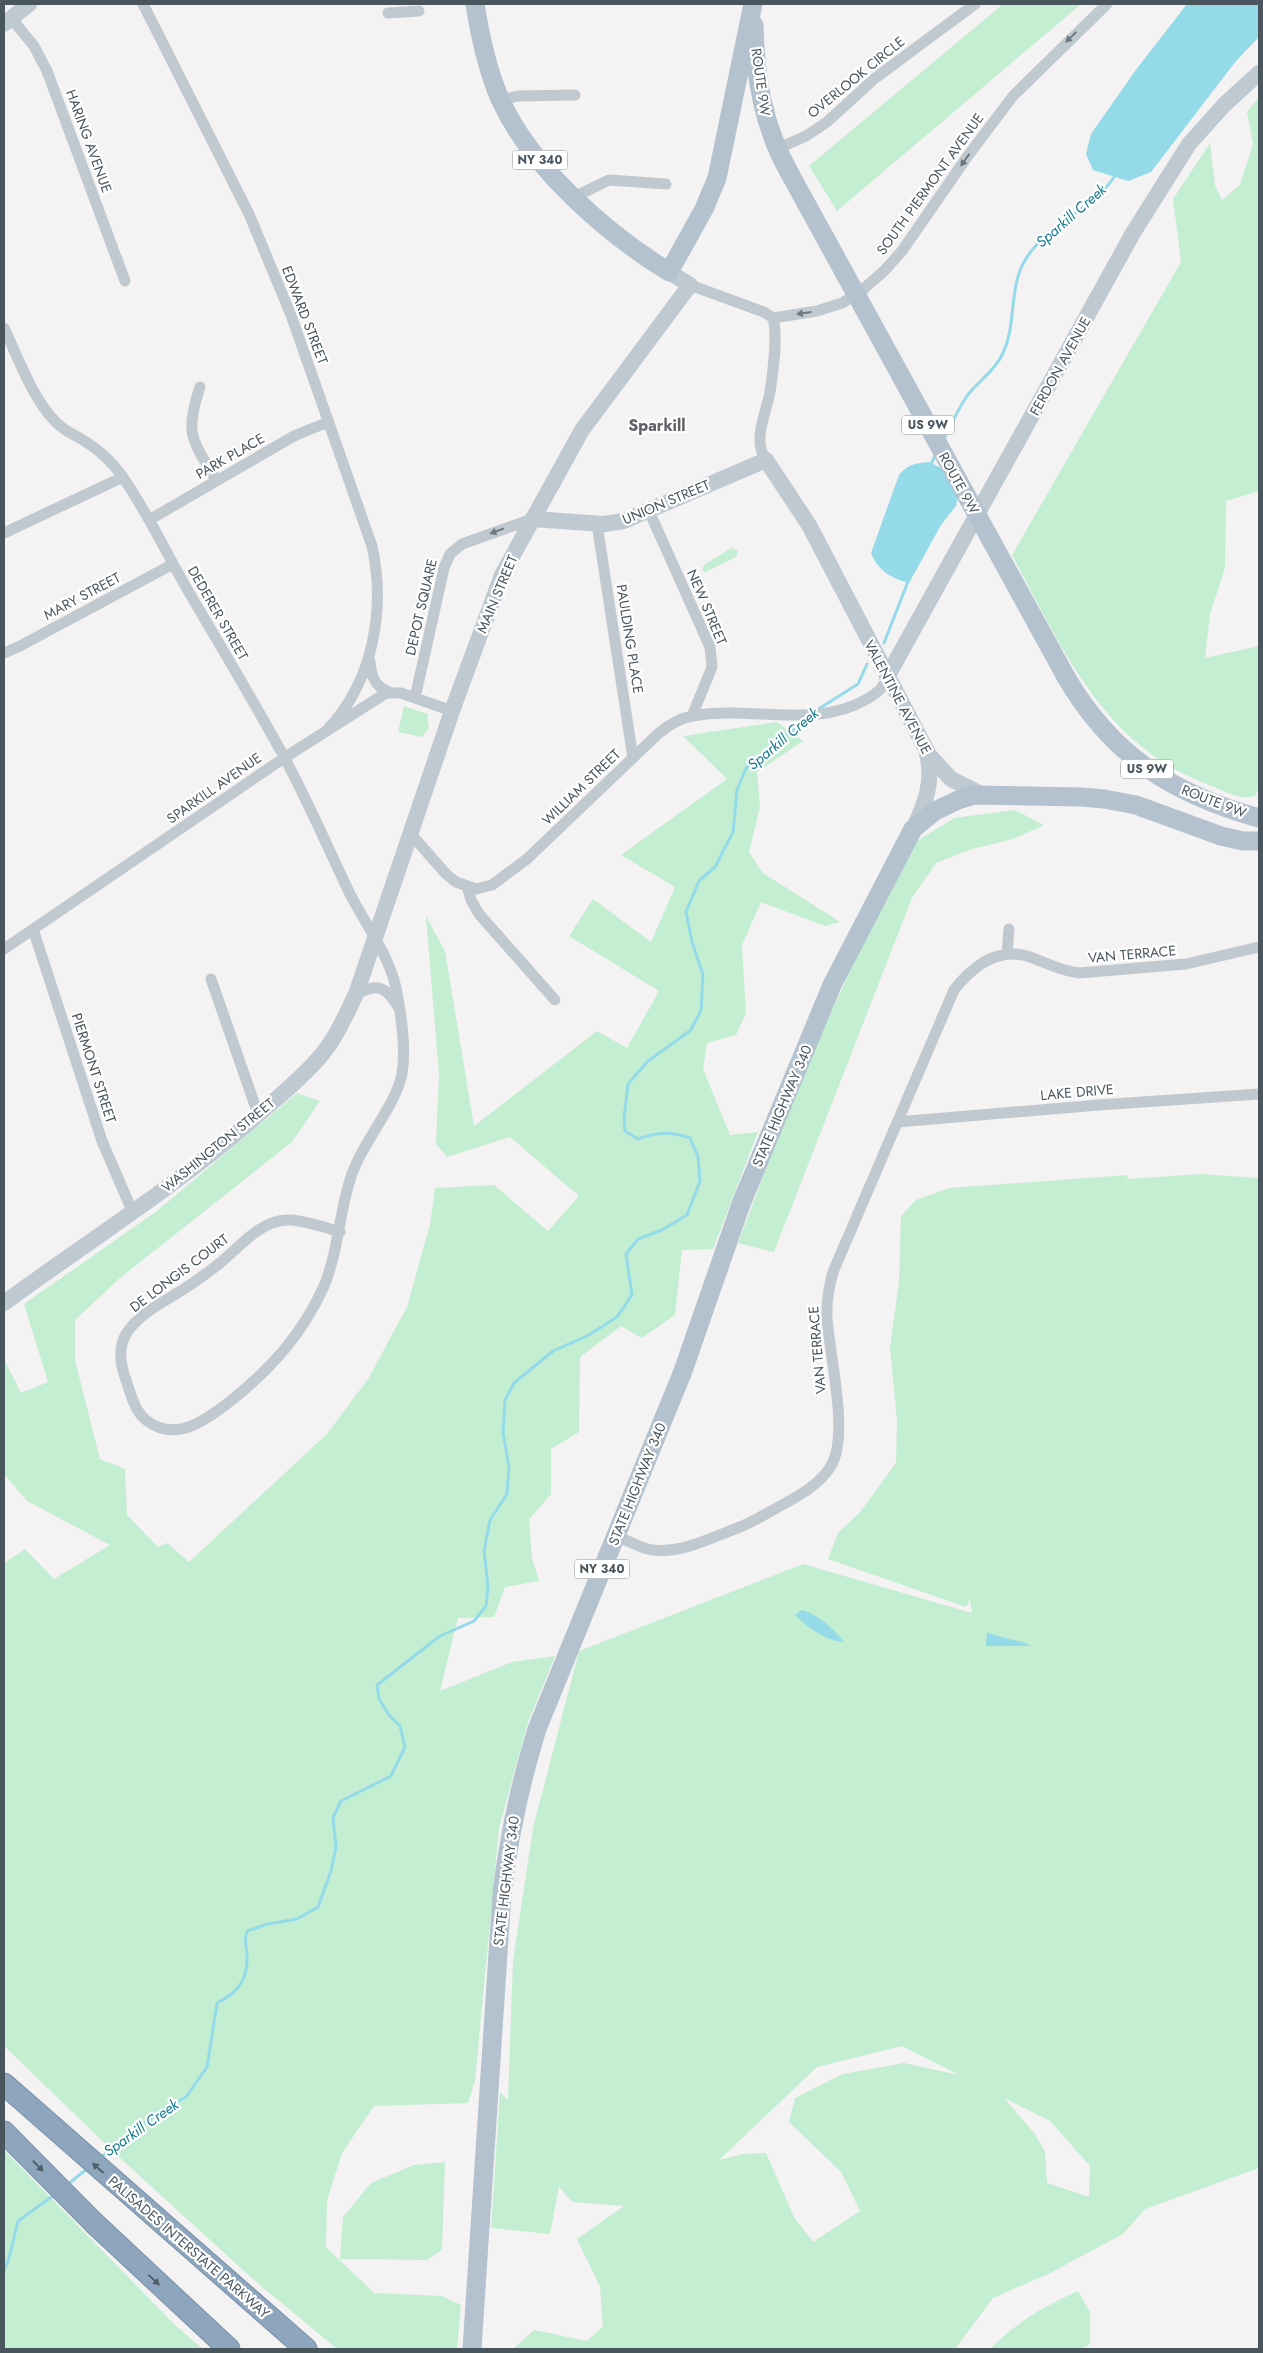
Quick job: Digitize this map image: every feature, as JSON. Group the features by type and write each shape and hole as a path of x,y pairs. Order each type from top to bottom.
{"highway":[{"name":"PALISADES INTERSTATE PARKWAY","path":"4,2084 306,2349"},
{"path":"4,2132 107,2235 229,2349"}],"main road":[{"path":"8,21 30,4"},
{"name":"NY 340","path":"475,4 486,59 501,100 512,123 530,148 574,196 621,240 690,285"},
{"path":"669,272 704,209 717,178 754,4"},
{"name":"ROUTE 9W","path":"754,4 759,86 766,119 776,149 1066,677 1100,726 1140,765 1194,795 1259,818"},
{"name":"FERDON AVENUE","path":"887,677 891,665 910,637 1164,181 1200,131 1259,73"},
{"name":"MAIN STREET","path":"375,938 452,711 500,580 582,430 690,285"},
{"name":"VALENTINE AVENUE","path":"766,460 809,525 874,653 932,760 946,775 962,786 981,794 1104,799 1142,807 1221,836 1243,841 1259,841"},
{"name":"UNION STREET","path":"532,519 598,524 624,521 766,460"},
{"name":"STATE HIGHWAY 340","path":"472,2349 502,1893 508,1838 519,1786 537,1729 683,1371 741,1204 832,985 923,807 930,784 930,768 924,745"},
{"path":"910,833 920,822 935,811 958,800 981,794"},
{"name":"WASHINGTON STREET","path":"4,1303 133,1213 258,1114 318,1059 338,1031 356,994 375,938"}],"street":[{"name":"EDWARD STREET","path":"143,4 249,214 291,315 362,516 378,571 377,611 370,654"},
{"name":"OVERLOOK CIRCLE","path":"776,149 801,139 822,126 874,79 975,4"},
{"name":"SOUTH PIERMONT AVENUE","path":"773,318 817,311 842,303 860,292 884,271 902,251 967,157 1013,96 1107,4"},
{"path":"388,13 403,8 419,11"},
{"name":"HARING AVENUE","path":"8,21 34,46 47,71 125,281"},
{"path":"501,100 518,96 575,95"},
{"path":"574,196 609,180 666,184"},
{"path":"690,285 764,312 773,318"},
{"name":"VALENTINE AVENUE","path":"766,460 761,451 760,436 772,378 773,318"},
{"name":"DEDERER STREET","path":"4,328 43,407 62,428 106,456 123,477 149,520 284,758 362,919 387,958 394,975 400,1012"},
{"path":"200,386 192,409 190,428 195,442 216,480"},
{"name":"PARK PLACE","path":"149,520 294,436 328,422"},
{"path":"4,533 123,477"},
{"name":"NEW STREET","path":"650,511 710,647 712,667 692,716"},
{"name":"DEPOT SQUARE","path":"415,698 446,563 453,550 462,544 532,519"},
{"name":"PAULDING PLACE","path":"598,524 633,758"},
{"name":"MARY STREET","path":"4,653 173,564"},
{"path":"370,654 373,678 382,689 452,711"},
{"path":"327,730 351,698 370,654"},
{"name":"WILLIAM STREET","path":"467,887 480,888 492,885 512,872 668,726 692,716 718,713 817,714 838,712 878,692 887,677"},
{"name":"SPARKILL AVENUE","path":"4,949 284,758 388,692"},
{"path":"410,833 446,874 456,882 467,887 471,900 479,914 555,1000"},
{"path":"1007,954 1009,928"},
{"name":"PIERMONT STREET","path":"33,929 102,1141 133,1213"},
{"name":"VAN TERRACE","path":"616,1536 647,1549 667,1551 689,1546 743,1526 800,1495 820,1479 832,1464 838,1445 839,1424 827,1316 828,1292 833,1272 954,990 968,973 987,959 1007,954 1026,956 1062,971 1079,973 1186,964 1259,947"},
{"path":"211,980 258,1114"},
{"path":"356,994 369,987 381,988 390,995 400,1012"},
{"name":"DE LONGIS COURT","path":"340,1232 288,1220 270,1223 253,1234 220,1264 139,1319 126,1334 120,1351 123,1373 134,1404 145,1419 162,1428 180,1431 198,1425 261,1377 284,1350 306,1319 323,1287 340,1232 350,1177 360,1153 393,1097 401,1078 403,1058 400,1012"},
{"name":"LAKE DRIVE","path":"897,1122 1259,1094"}],"green space":[{"path":"1003,4 1081,4 837,211 809,166"},
{"path":"1259,97 1259,491 1226,501 1225,568 1210,614 1205,658 1259,646 1259,787 1255,796 1243,797 1209,785 1172,767 1140,745 1113,719 1089,690 1068,658 1012,555 1181,262 1173,199 1210,143 1215,185 1222,200 1240,185 1253,144 1247,112"},
{"path":"731,548 738,551 736,557 705,572 702,571 704,565"},
{"path":"404,706 427,714 429,728 422,737 398,732"},
{"path":"777,722 803,741 757,772 760,807 749,852 763,873 840,922 825,926 761,902 742,945 746,1013 736,1035 707,1043 703,1069 730,1135 758,1132 713,1249 682,1250 675,1315 642,1338 621,1326 580,1357 579,1432 551,1449 551,1494 529,1520 532,1558 539,1581 505,1587 494,1617 458,1618 440,1691 512,1662 555,1656 528,1722 499,1828 475,2081 468,2103 374,2106 342,2153 327,2201 326,2247 374,2293 442,2296 461,2305 457,2349 337,2349 254,2280 120,2158 4,2046 4,1563 25,1549 54,1579 110,1545 27,1501 4,1474 4,1359 21,1393 48,1382 24,1304 157,1211 297,1093 320,1101 292,1142 120,1278 75,1320 75,1360 100,1459 125,1469 127,1515 158,1547 167,1543 189,1562 327,1434 368,1379 407,1307 430,1224 435,1188 494,1185 548,1231 579,1196 510,1137 447,1157 436,1144 439,1075 426,916 445,951 474,1126 597,1031 627,1048 659,991 569,936 593,899 651,942 675,887 621,855 727,779 683,736"},
{"path":"1015,810 1044,825 1013,839 972,849 936,863 912,898 774,1252 738,1243 803,1071 872,925 917,841 954,818"},
{"path":"1202,1174 1259,1178 1259,2168 1145,2209 1123,2234 1050,2273 993,2298 955,2349 517,2349 515,2347 534,2330 587,2341 603,2326 600,2287 577,2239 624,2206 572,2202 559,2187 550,2234 491,2228 500,2092 508,2100 513,1961 533,1828 579,1651 803,1564 972,1613 970,1600 966,1607 828,1559 838,1533 860,1512 896,1463 897,1421 890,1348 899,1281 901,1216 916,1200 949,1188 1128,1175 1127,1179","holes":["902,2046 959,2075 904,2063 843,2074 795,2098 789,2122 841,2172 860,2211 813,2242 794,2217 766,2153 743,2154 719,2160 817,2067","1004,2098 1050,2121 1090,2166 1089,2197 1047,2183 1045,2152 1035,2134"]},
{"path":"4,2150 175,2325 203,2349 4,2349"},
{"path":"445,2162 442,2250 427,2260 340,2259 343,2217 371,2183 414,2165"},
{"path":"1078,2291 1090,2312 1090,2344 1081,2349 990,2349 1031,2315"}],"water":[{"path":"1187,4 1259,4 1259,37 1236,61 1151,172 1128,181 1093,170 1086,154 1091,134 1135,71"},
{"path":"929,462 941,468 959,493 956,506 941,525 909,583 896,579 886,573 877,565 871,553 899,475 912,465"},
{"path":"802,1610 814,1615 825,1623 844,1642 817,1633 805,1624 795,1615"},
{"path":"987,1632 1021,1642 1032,1646 986,1646"}],"waterway":[{"name":"Sparkill Creek","path":"944,439 967,396 995,366 1002,355 1010,331 1017,281 1027,257 1048,234 1096,197 1116,174"},
{"name":"Sparkill Creek","path":"930,466 936,454"},
{"name":"Sparkill Creek","path":"884,643 909,579"},
{"name":"Sparkill Creek","path":"817,710 858,684 867,664"},
{"name":"Sparkill Creek","path":"100,2158 160,2111 186,2097 207,2067 217,2003 234,1992 244,1976 247,1962 245,1939 247,1931 268,1924 297,1919 318,1907 331,1871 336,1847 333,1818 341,1801 391,1776 405,1747 400,1726 389,1715 379,1699 377,1685 440,1636 474,1621 486,1606 488,1586 484,1551 490,1520 507,1494 509,1467 503,1433 505,1400 514,1383 553,1351 589,1335 617,1317 632,1295 626,1254 638,1239 662,1230 687,1215 700,1181 698,1157 690,1138 664,1133 638,1139 625,1131 624,1118 628,1084 648,1061 691,1030 701,1010 703,975 692,942 686,912 699,881 715,867 733,832 737,790 746,768 807,719"},
{"name":"Sparkill Creek","path":"67,2185 88,2168"},
{"name":"Sparkill Creek","path":"4,2271 18,2221 54,2195"}],"district":[{"name":"Sparkill","path":"657,425"}]}
